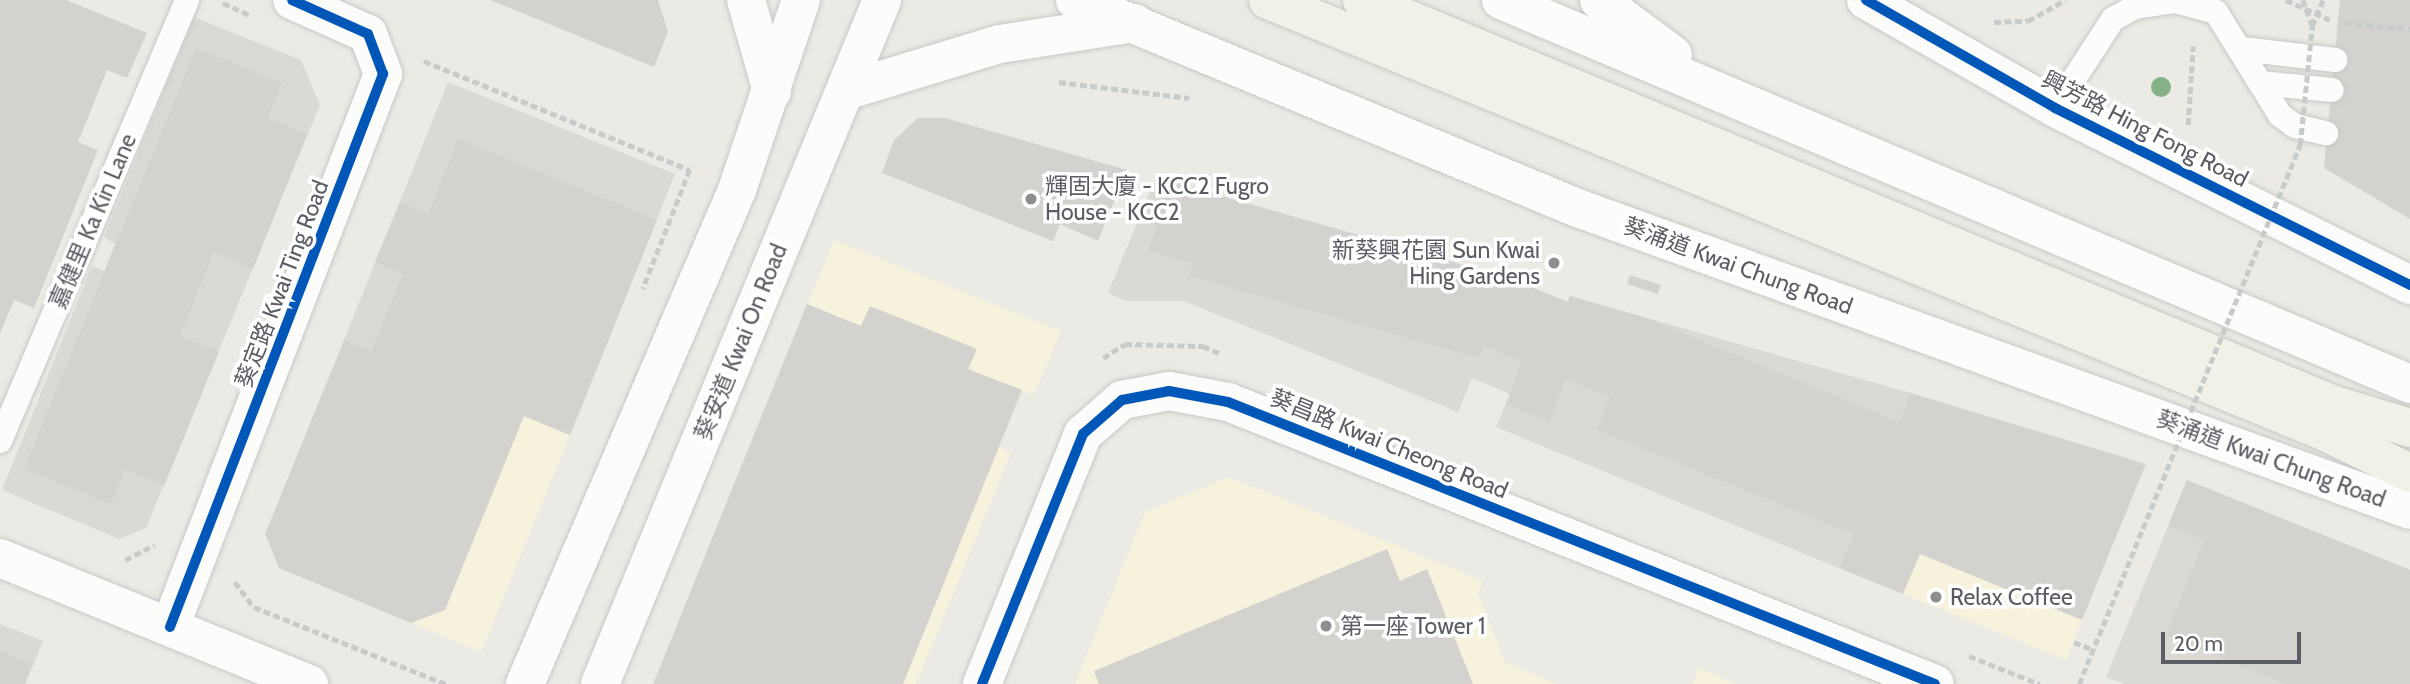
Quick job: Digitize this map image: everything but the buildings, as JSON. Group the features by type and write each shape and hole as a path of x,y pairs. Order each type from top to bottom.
{"main road":[{"path":"746,0 772,91"},
{"path":"526,684 737,190 801,0"},
{"name":"葵安道 Kwai On Road","path":"600,684 882,0"},
{"name":"葵涌道 Kwai Chung Road","path":"1075,0 1575,207 2410,510"},
{"name":"葵涌道 Kwai Chung Road","path":"1268,0 1711,160 2321,400 2410,428"},
{"name":"葵涌道 Kwai Chung Road","path":"1363,0 1711,160 2410,473"},
{"path":"1501,0 1718,89 2410,384"},
{"path":"1599,0 1718,89"},
{"name":"興芳路 Hing Fong Road","path":"1866,0 2055,107 2410,285"},
{"name":"葵定路 Kwai Ting Road","path":"170,627 383,74 368,34 277,10"},
{"path":"845,91 948,56 1134,23"},
{"name":"葵昌路 Kwai Cheong Road","path":"982,684 1083,434 1122,400 1169,391 1227,402 1935,684"},
{"path":"0,558 309,684"}],"lane":[{"name":"嘉健里 Ka Kin Lane","path":"0,441 187,0"},
{"path":"2055,107 2097,36 2135,7 2196,3 2216,12 2242,49 2260,83 2295,127 2326,133"},
{"path":"2242,49 2335,60"},
{"path":"2260,83 2332,90"}],"path":[{"path":"215,0 277,10"},
{"path":"1981,18 2028,21 2065,0"},
{"path":"2286,0 2335,22 2410,29"},
{"path":"2303,0 2312,26"},
{"path":"2079,684 2300,145 2312,26 2323,0"},
{"path":"419,68 416,58 690,170"},
{"path":"1043,81 1203,103"},
{"path":"2165,451 2178,456"},
{"path":"117,559 143,553 163,539"},
{"path":"233,566 232,578 254,607 446,684"},
{"path":"2074,642 2094,650"}],"shaded area":[{"path":"194,17 301,60 320,105 146,528 119,539 2,490 92,266 104,271 115,244 104,237"},
{"path":"448,82 675,174 570,435 344,340"},
{"path":"1156,177 1512,279 1567,302 1570,296 1911,393 1839,568 1496,427 1510,394 1472,378 1458,412 1184,301 1127,301 1108,293"},
{"path":"834,240 1061,331 1034,395 1022,391 999,447 1011,453 916,684 653,684"},
{"path":"344,340 570,435 481,652 279,568 265,534"},
{"path":"1911,393 2146,464 2066,660 1839,568"},
{"path":"1229,477 1483,581 1478,594 1505,662 1557,684 1075,684 1145,512"},
{"path":"2187,480 2410,570 2410,684 2124,684 2106,677"},
{"path":"0,624 43,641 25,684 0,684"},
{"path":"1699,668 1737,684 1693,684"}],"cycle path":[{"path":"170,627 383,74 368,34 292,0"},
{"path":"1866,0 2055,108 2410,285"},
{"path":"982,684 1083,434 1122,400 1169,391 1228,402 1935,684"}],"place":[{"name":"輝固大廈 - KCC2 Fugro House - KCC2","path":"1031,199"},
{"name":"新葵興花園 Sun Kwai Hing Gardens","path":"1554,263"},
{"name":"Relax Coffee","path":"1936,597"},
{"name":"第一座 Tower 1","path":"1326,626"}]}
